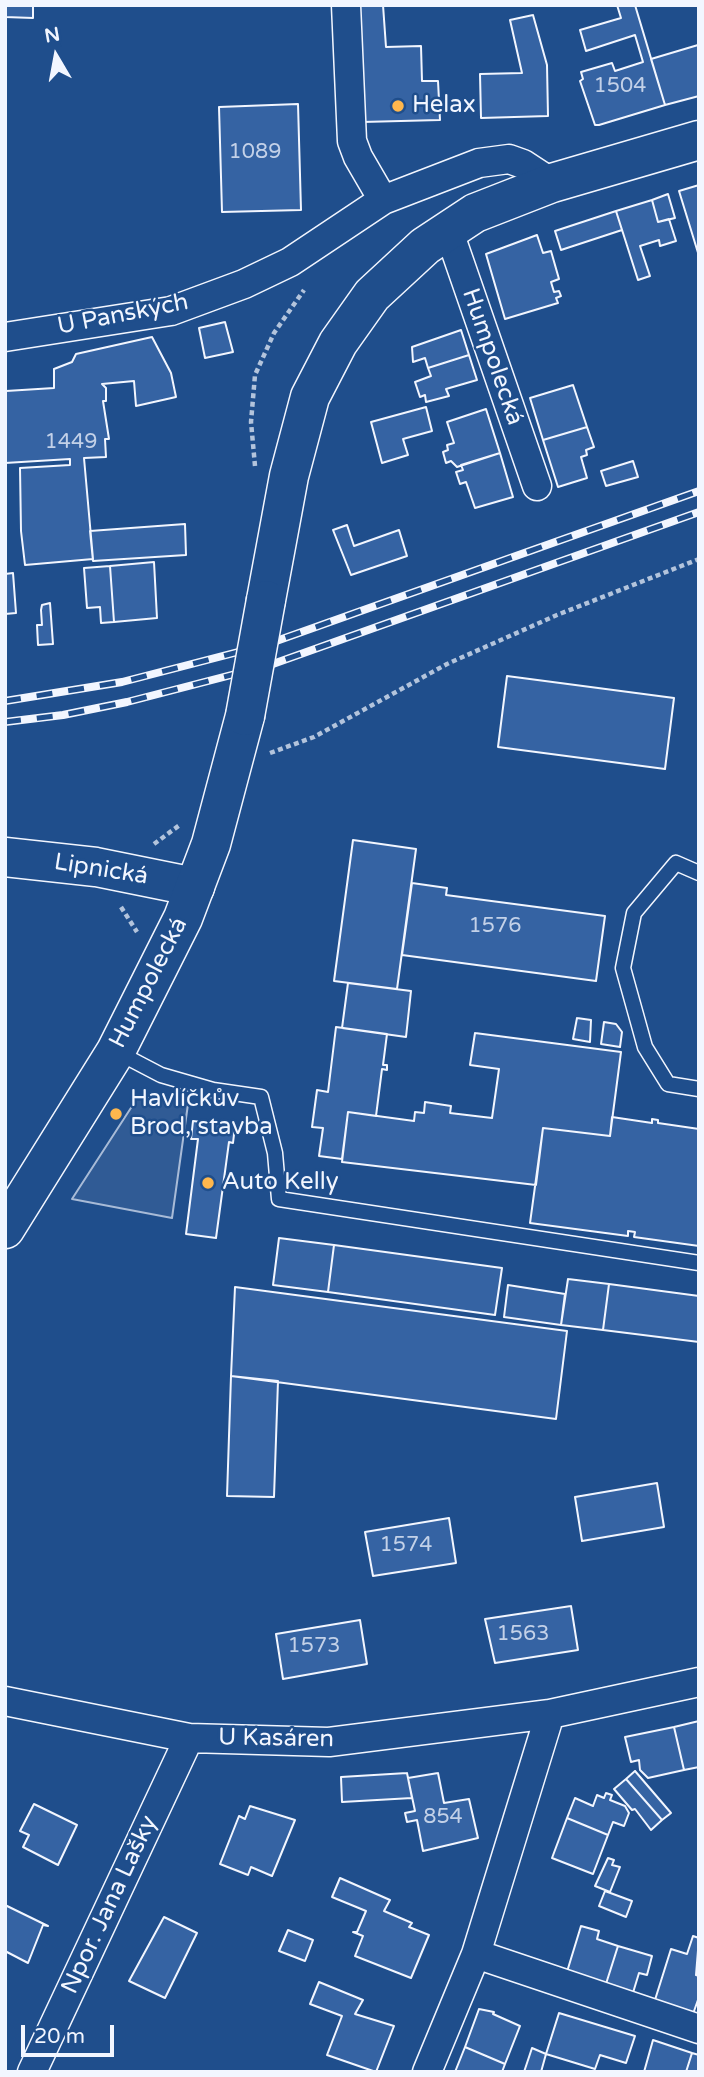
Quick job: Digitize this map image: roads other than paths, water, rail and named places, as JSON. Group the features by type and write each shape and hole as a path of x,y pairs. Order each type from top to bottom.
{"main road":[{"path":"448,229 505,199 699,140"},
{"name":"Humpolecká","path":"5,1229 116,1051 163,960 195,887 234,767 298,438 323,370 338,343 372,295 397,270 448,229"},
{"name":"Lipnická","path":"5,857 96,867 195,887"}],"street":[{"path":"346,5 352,141 383,200 493,159 509,159 523,164 552,183"},
{"name":"U Panských","path":"5,337 183,306 244,284 289,262 383,200"},
{"name":"Humpolecká","path":"448,229 537,486"},
{"name":"U Kasáren","path":"5,1701 189,1738 329,1742 550,1714 699,1682"},
{"path":"427,2072 477,1954 550,1714"},
{"name":"Npor. Jana Lašky","path":"32,2072 189,1738"},
{"path":"477,1954 699,2029"}],"lane":[{"path":"699,873 676,863 634,913 623,968 645,1046 668,1084 699,1089"},
{"path":"116,1051 161,1075 213,1090 261,1097 275,1153 279,1199 699,1263"}],"railway":[{"path":"5,701 122,682 265,645 699,491"},
{"path":"5,722 63,715 127,702 270,665 699,512"}],"place":[{"name":"Helax","path":"398,106"},
{"name":"Havlíčkův Brod, stavba","path":"116,1114"},
{"name":"Auto Kelly","path":"208,1183"}]}
